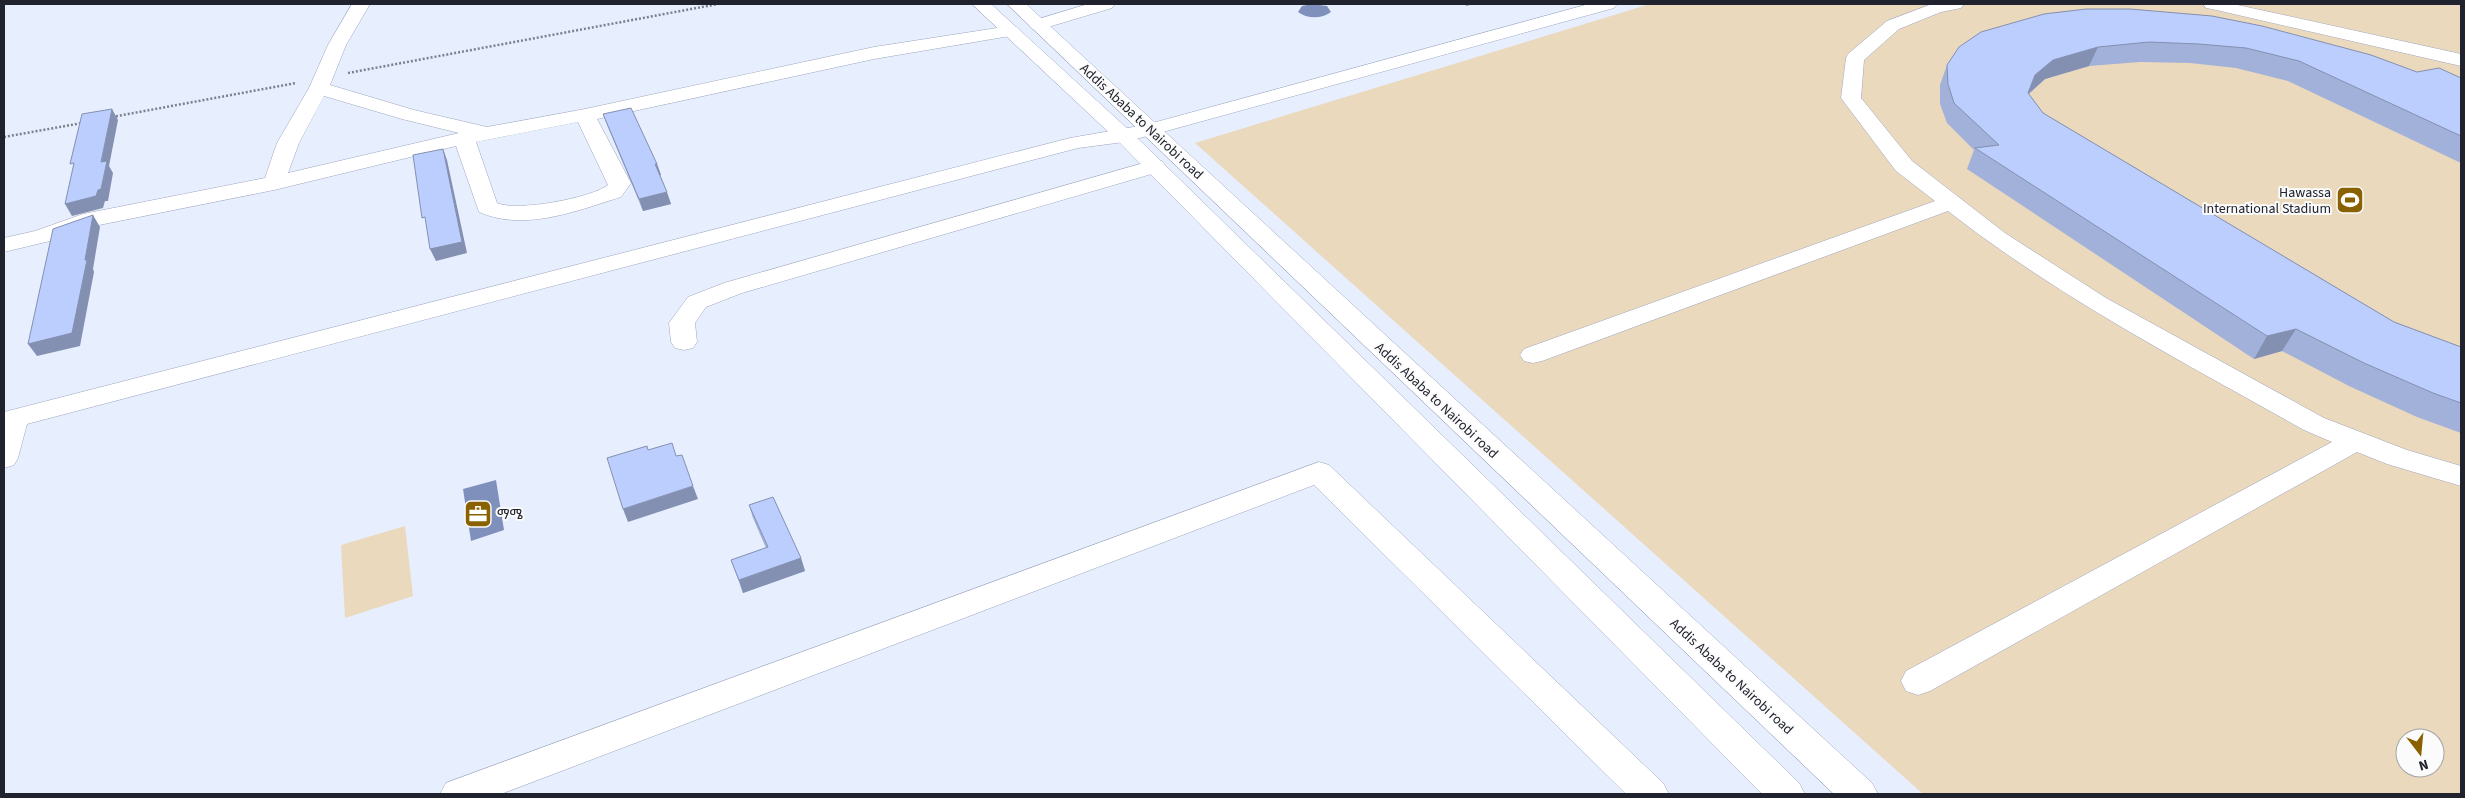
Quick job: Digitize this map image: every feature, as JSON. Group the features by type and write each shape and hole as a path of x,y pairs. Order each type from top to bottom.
{"main road":[{"path":"274,183 288,144 321,83 337,45 361,4"},
{"name":"Addis Ababa to Nairobi road","path":"981,4 1010,31 1132,127 1510,469 1859,794"},
{"name":"Addis Ababa to Nairobi road","path":"1016,4 1038,25 1132,127 1154,166 1786,794"},
{"path":"1038,25 1106,4"},
{"path":"1132,127 1556,4"},
{"path":"4,458 10,420 1608,4"},
{"path":"1956,4 1936,8 1893,25 1855,58 1851,98 1904,166 1997,238 2097,303 2314,424 2397,457 2461,476"},
{"path":"2212,4 2343,36 2461,60"},
{"path":"4,245 42,236 83,221 274,183 487,133 585,115 874,53 1010,31"},
{"path":"321,83 409,115 487,133"},
{"path":"464,138 486,207 494,212 546,212 613,192 618,188 620,183 585,115"},
{"path":"684,342 682,323 697,302 733,288 1154,166"},
{"path":"1533,356 1950,203"},
{"path":"1918,680 2355,441"},
{"path":"459,794 1319,472 1650,794"}],"path":[{"path":"110,118 321,83 718,4"},
{"path":"4,137 91,121"}],"shaded area":[{"path":"1650,4 2461,4 2461,794 1923,794 1195,143"},
{"path":"405,526 413,596 345,618 341,545"}],"water":[{"path":"1312,4 1327,6 1331,12 1323,16 1314,17 1298,12 1302,6"},
{"path":"496,480 504,530 471,541 463,489"}],"building":[{"path":"2086,9 2130,9 2212,16 2262,26 2371,55 2417,72 2439,68 2461,78 2461,136 2299,61 2246,48 2149,42 2098,47 2053,60 2035,75 2028,93 2043,113 2394,322 2461,347 2461,403 2364,363 2296,329 2267,336 1975,148 1999,145 1954,103 1948,84 1947,65 1959,47 1981,32 2044,14"},
{"path":"631,108 657,164 655,164 667,192 639,199 603,114"},
{"path":"112,109 101,162 107,161 101,189 98,190 96,196 65,204 74,163 70,164 82,114"},
{"path":"443,149 462,242 430,249 425,217 422,218 413,155"},
{"path":"93,215 85,260 87,260 72,333 28,344 53,229"},
{"path":"672,443 676,456 682,455 693,486 623,509 607,458 647,446 648,450"},
{"path":"773,497 801,558 739,580 731,560 768,547 749,505"}],"place":[{"name":"Hawassa International Stadium","path":"2350,200"},
{"name":"ማሜ","path":"478,514"}]}
